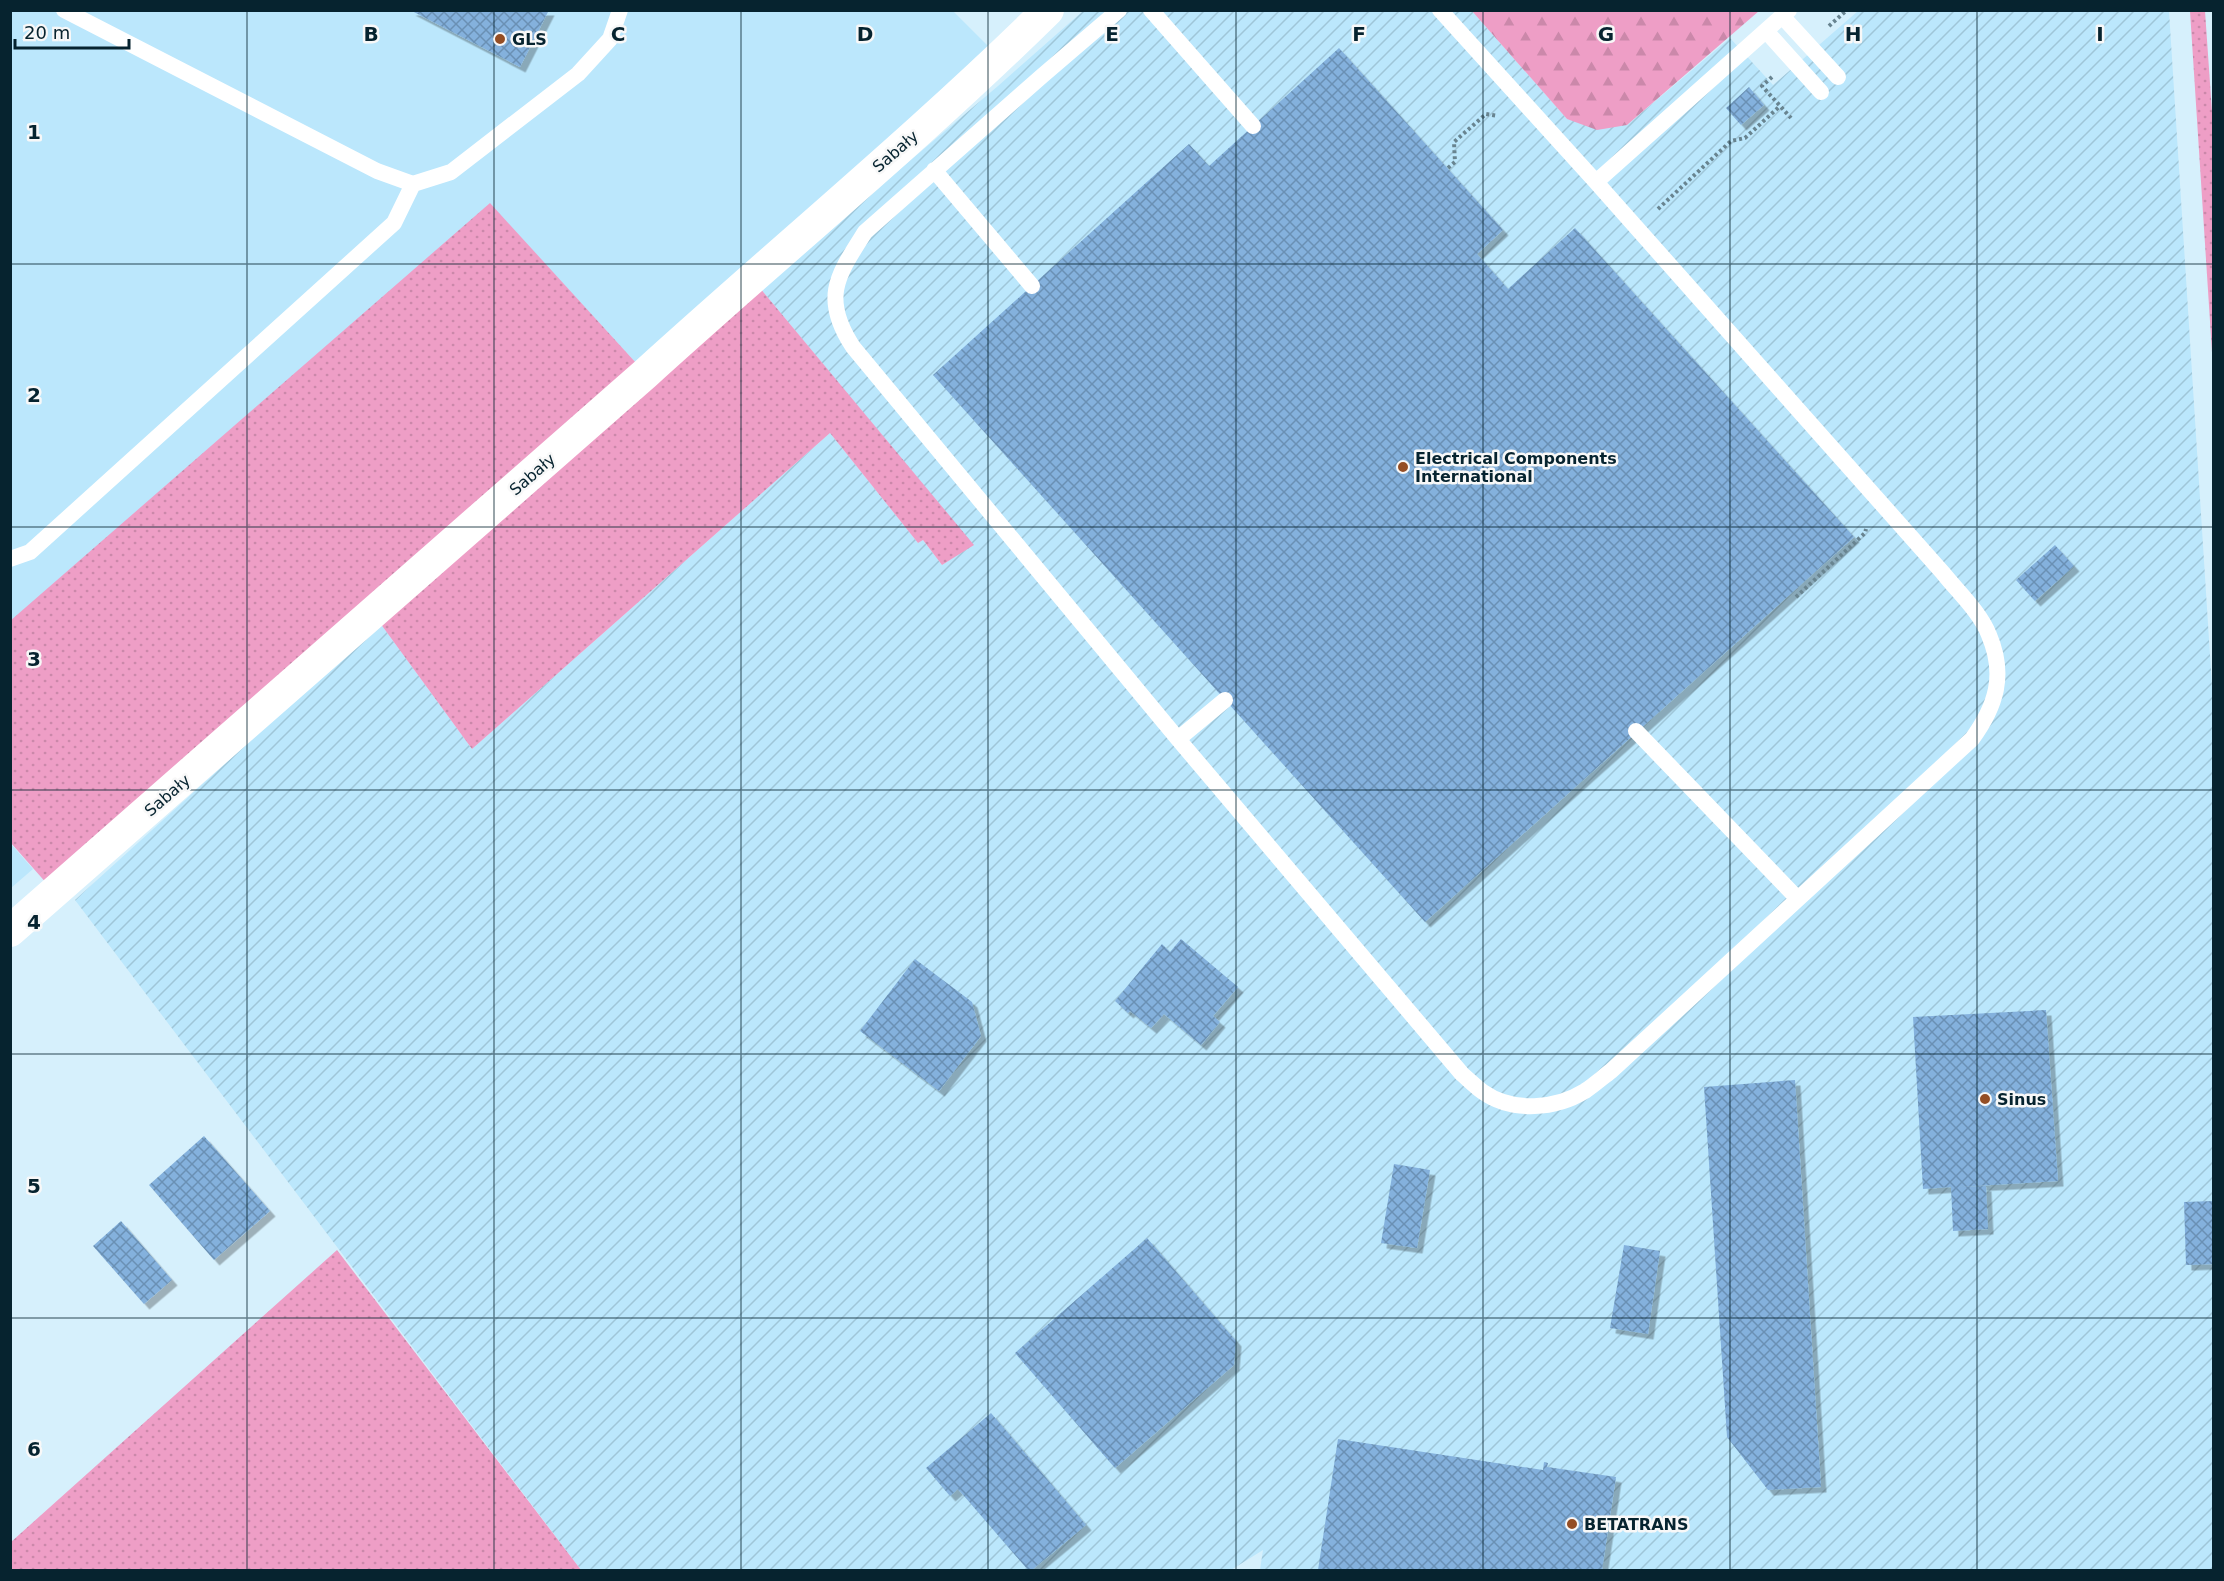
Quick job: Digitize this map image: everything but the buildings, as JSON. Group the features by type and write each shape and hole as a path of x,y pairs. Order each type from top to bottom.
{"street":[{"name":"Sabały","path":"10,932 637,382 990,68 1048,10"}],"lane":[{"path":"64,10 377,171 413,184 451,172 578,74 610,39 620,10"},
{"path":"1119,10 865,232 846,262 834,292 836,313 841,329 1178,739 1462,1074 1485,1094 1513,1104 1540,1107 1566,1100 1586,1091 1611,1071 1972,739 1987,718 1996,693 1997,666 1989,635 1974,611 1942,573 1596,182 1440,10"},
{"path":"1151,10 1253,126"},
{"path":"1596,182 1786,13 1838,77"},
{"path":"1766,31 1821,92"},
{"path":"934,170 1032,286"},
{"path":"10,559 30,552 394,222 413,184"},
{"path":"1178,739 1225,700"},
{"path":"1636,731 1797,899"}],"path":[{"path":"1637,228 1731,141 1745,138 1780,106"},
{"path":"1448,168 1455,162 1454,142 1486,114 1499,116"},
{"path":"1796,597 1865,533 1867,521"}],"shaded area":[{"path":"952,10 994,52 637,364 490,204 11,621 11,11"},
{"path":"1083,11 1472,11 1567,119 1627,125 1730,38 1773,85 1858,11 2169,11 2214,718 2213,1570 1260,1570 1263,1550 1231,1570 581,1570 75,900 380,623 472,749 830,433 918,543 923,540 942,565 973,545 760,288"},
{"path":"10,843 33,869 11,888 10,888"}],"green space":[{"path":"1472,11 1759,11 1627,125 1597,130 1567,119"},
{"path":"2190,11 2205,11 2214,141 2213,368"},
{"path":"490,203 637,364 48,885 11,843 10,621"},
{"path":"760,288 974,545 942,565 923,540 918,543 830,433 472,749 380,623"},
{"path":"337,1250 581,1570 11,1570 11,1542"}],"place":[{"name":"GLS","path":"500,39"},
{"name":"Electrical Components International","path":"1403,467"},
{"name":"Sinus","path":"1985,1099"},
{"name":"BETATRANS","path":"1572,1524"}]}
